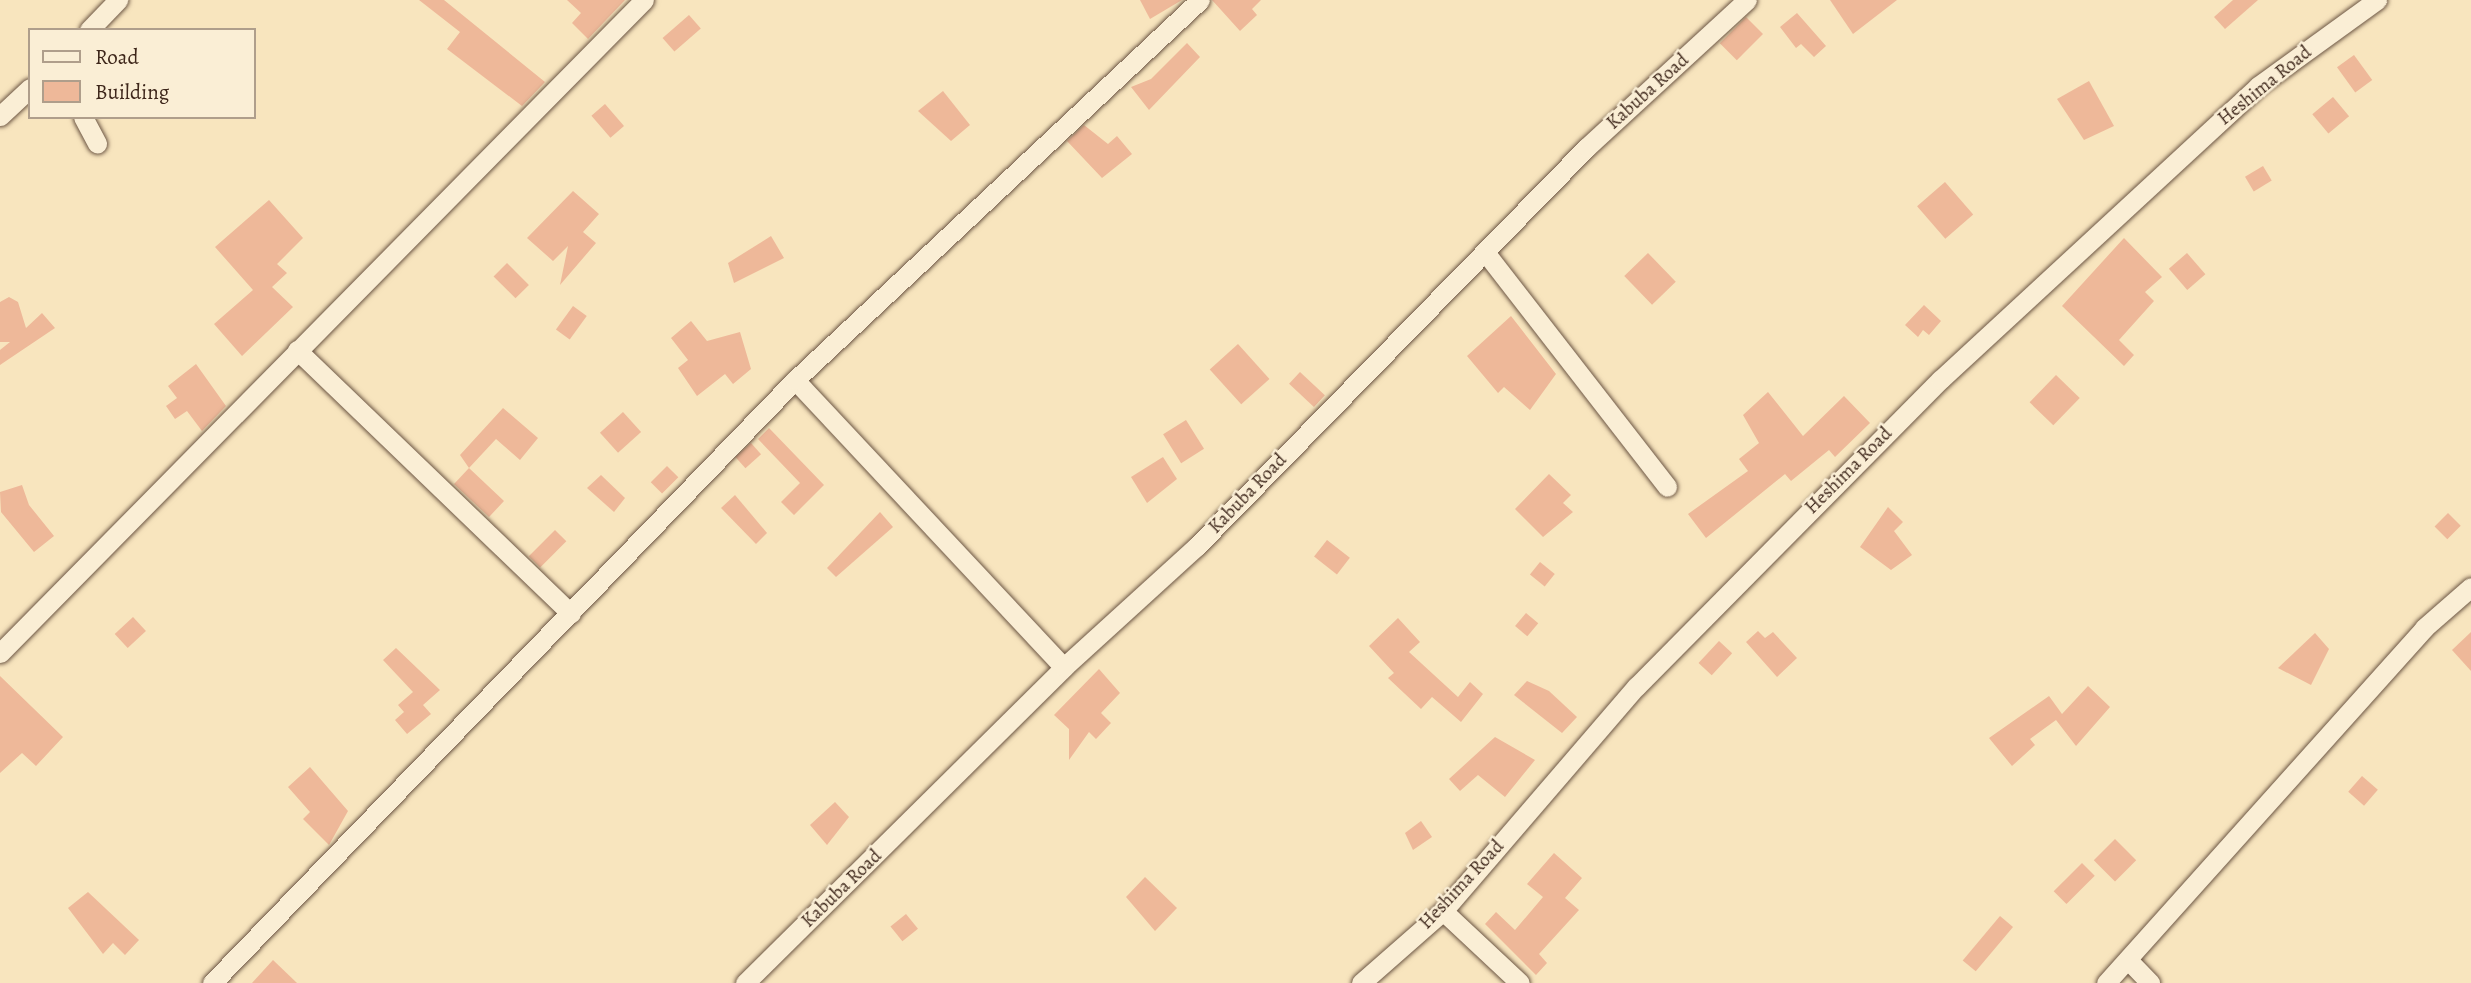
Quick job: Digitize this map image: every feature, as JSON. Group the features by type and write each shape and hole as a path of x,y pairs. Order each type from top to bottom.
{"street":[{"path":"91,28 118,0"},
{"path":"2,647 644,0"},
{"path":"212,983 795,380 1200,0"},
{"name":"Kabuba Road","path":"745,983 1064,667 1196,547 1587,147 1747,0"},
{"name":"Heshima Road","path":"1360,983 1443,911 1636,687 1941,379 2258,86 2378,0"},
{"path":"0,116 28,90"},
{"path":"84,119 97,143"},
{"path":"1485,252 1667,486"},
{"path":"297,350 571,614"},
{"path":"795,380 1064,667"},
{"path":"2106,983 2130,962 2205,869 2424,628 2471,587"},
{"path":"1443,911 1520,983"},
{"path":"2130,962 2150,983"}],"building":[{"path":"419,0 444,0 545,82 522,106 447,49 460,32"},
{"path":"567,0 625,0 588,39 572,23 581,13"},
{"path":"1140,0 1182,0 1150,19"},
{"path":"1212,0 1261,0 1252,9 1257,15 1240,31"},
{"path":"1830,0 1897,0 1853,34"},
{"path":"2233,0 2258,0 2225,29 2214,17"},
{"path":"1797,13 1826,46 1814,57 1801,44 1796,48 1780,27"},
{"path":"689,15 701,29 674,52 663,38"},
{"path":"1746,17 1763,34 1737,60 1720,43"},
{"path":"1187,43 1200,57 1149,110 1131,87 1151,79"},
{"path":"2354,55 2372,80 2355,92 2337,67"},
{"path":"2089,81 2114,126 2084,140 2057,99"},
{"path":"943,91 970,125 951,141 918,111"},
{"path":"2333,97 2349,116 2328,134 2312,114"},
{"path":"605,104 624,126 610,138 591,116"},
{"path":"1084,125 1108,144 1117,136 1132,154 1102,178 1067,141"},
{"path":"2263,166 2272,181 2254,191 2245,177"},
{"path":"1945,182 1973,214 1945,239 1917,206"},
{"path":"573,191 599,214 583,232 596,243 560,285 568,246 553,261 527,238"},
{"path":"269,200 303,238 277,264 287,273 272,287 293,307 242,356 214,324 253,290 215,247"},
{"path":"771,236 784,258 734,283 728,263"},
{"path":"2124,238 2162,277 2145,292 2154,301 2119,340 2134,355 2124,366 2062,306"},
{"path":"1648,253 1676,282 1652,305 1624,276"},
{"path":"2187,253 2205,274 2187,290 2169,269"},
{"path":"507,263 529,285 515,298 494,276"},
{"path":"9,297 18,302 26,328 42,313 55,328 0,365 0,350 10,342 0,342 0,302"},
{"path":"1924,305 1941,321 1929,335 1923,330 1918,337 1905,325"},
{"path":"573,306 587,316 570,339 556,329"},
{"path":"1511,316 1556,374 1530,410 1504,387 1498,393 1467,356"},
{"path":"691,321 707,341 740,332 751,369 733,384 725,374 697,396 678,368 688,360 671,338"},
{"path":"1238,344 1269,379 1241,404 1210,369"},
{"path":"196,364 226,406 202,431 187,411 175,419 166,406 177,398 168,386"},
{"path":"1300,372 1325,395 1314,407 1289,384"},
{"path":"2056,375 2080,398 2053,425 2030,402"},
{"path":"1768,392 1803,436 1844,396 1870,423 1835,457 1829,450 1791,481 1785,474 1706,538 1688,514 1748,471 1739,459 1759,443 1743,415"},
{"path":"503,408 538,438 520,460 496,439 469,468 460,455"},
{"path":"623,412 641,432 618,453 600,433"},
{"path":"1186,420 1204,449 1181,463 1163,434"},
{"path":"769,428 824,485 794,515 781,502 800,483 758,439"},
{"path":"751,443 761,454 745,468 735,457"},
{"path":"1163,457 1177,479 1147,503 1131,477"},
{"path":"667,466 678,477 662,494 651,482"},
{"path":"469,468 504,501 489,517 454,484"},
{"path":"1549,474 1571,495 1563,503 1573,512 1543,537 1515,509"},
{"path":"601,475 625,498 614,512 587,488"},
{"path":"22,485 29,505 54,536 34,552 1,512 0,492"},
{"path":"735,495 767,533 756,544 721,508"},
{"path":"1888,507 1903,522 1894,531 1912,555 1891,570 1860,547"},
{"path":"880,512 893,527 836,577 827,568"},
{"path":"2448,513 2461,526 2447,539 2435,526"},
{"path":"555,530 566,541 540,567 529,556"},
{"path":"1327,540 1350,558 1337,574 1314,557"},
{"path":"1540,562 1555,574 1545,586 1530,574"},
{"path":"1526,613 1538,623 1527,636 1515,626"},
{"path":"133,617 146,631 128,648 115,634"},
{"path":"1398,618 1420,642 1409,652 1458,697 1470,682 1483,694 1461,722 1432,697 1421,709 1388,678 1394,673 1369,646"},
{"path":"1758,631 1765,638 1773,632 1797,658 1777,677 1746,642"},
{"path":"2471,632 2471,671 2452,650"},
{"path":"2315,633 2329,649 2311,685 2278,668"},
{"path":"1719,641 1732,653 1712,675 1699,663"},
{"path":"396,648 440,690 423,705 431,714 407,734 395,720 404,712 398,705 413,692 383,660"},
{"path":"1099,669 1120,693 1101,713 1111,723 1096,739 1089,732 1069,760 1069,729 1054,715"},
{"path":"0,676 63,737 36,766 22,753 0,773"},
{"path":"1527,681 1549,691 1577,717 1562,733 1514,695"},
{"path":"2088,686 2110,707 2076,746 2056,720 2030,739 2035,745 2012,766 1989,738 2049,696 2062,714"},
{"path":"1495,737 1535,760 1505,797 1478,775 1460,791 1449,779"},
{"path":"310,767 348,811 329,845 303,819 310,812 288,787"},
{"path":"2362,776 2378,790 2364,806 2348,792"},
{"path":"835,802 849,817 827,845 810,825"},
{"path":"1421,821 1432,837 1413,850 1405,833"},
{"path":"2115,839 2136,860 2115,881 2094,860"},
{"path":"1554,853 1582,878 1565,898 1579,910 1539,954 1547,963 1536,975 1485,924 1496,912 1515,930 1543,897 1527,884"},
{"path":"2082,863 2095,876 2066,904 2054,891"},
{"path":"1145,877 1177,908 1155,931 1126,897"},
{"path":"88,892 139,940 125,955 113,943 103,954 68,908"},
{"path":"906,914 918,929 902,941 890,927"},
{"path":"2000,916 2013,927 1976,971 1963,960"},
{"path":"273,960 297,983 252,983"}]}
